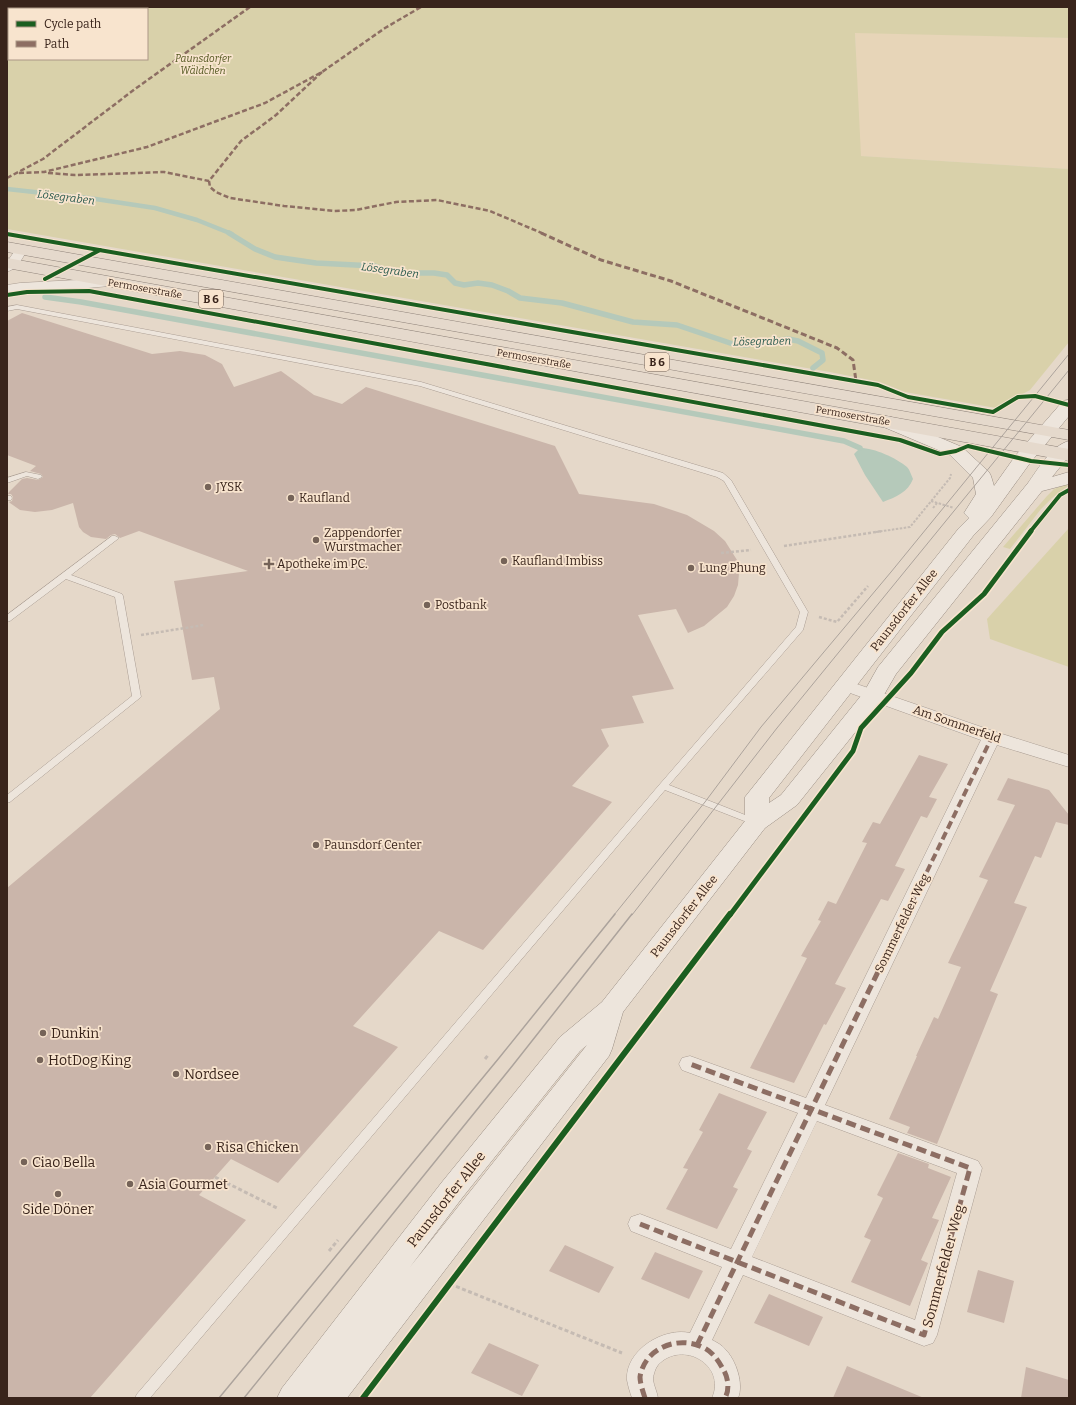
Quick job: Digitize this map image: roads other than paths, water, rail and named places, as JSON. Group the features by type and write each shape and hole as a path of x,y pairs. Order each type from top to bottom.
{"main road":[{"name":"Permoserstraße","path":"10,258 115,282 1032,447 1066,451"},
{"name":"Permoserstraße","path":"10,258 1047,431"},
{"name":"Paunsdorfer Allee","path":"757,822 757,797 966,532 984,513 1032,447 1069,405"},
{"path":"884,420 948,452 982,476 986,494 969,520 966,532"},
{"name":"B 6","path":"1047,431 1069,435"},
{"name":"Paunsdorfer Allee","path":"293,1398 452,1190 570,1044 611,1009 757,822 789,800 873,695 886,672 1035,487 1052,463 1066,451"},
{"path":"1035,487 1069,478"},
{"name":"Paunsdorfer Allee","path":"328,1398 408,1293 599,1049 611,1009"}],"street":[{"path":"7,289 40,285 93,285 115,282"},
{"name":"Am Sommerfeld","path":"845,685 992,737 1069,761"},
{"name":"Sommerfelder Weg","path":"697,1345 992,737"},
{"name":"Sommerfelder Weg","path":"640,1224 924,1335 970,1168 690,1064"},
{"path":"645,1398 642,1390 640,1375 644,1362 654,1351 667,1345 682,1342 697,1345 713,1353 723,1364 727,1378 727,1395 725,1398"}],"lane":[{"path":"7,309 17,307 421,384 720,475 727,480 804,612 800,628 663,786 142,1398"},
{"path":"7,481 26,474 38,477"},
{"path":"7,619 67,576 115,538"},
{"path":"7,800 137,697 119,596 67,576"},
{"path":"663,786 757,822"}],"waterway":[{"name":"Lösegraben","path":"7,189 89,198 155,208 197,220 232,234"},
{"name":"Lösegraben","path":"229,233 255,249 275,257 316,263 375,266 393,273 434,273 447,275 455,283 464,285 478,283 492,285 508,291 520,298 562,303 633,322 677,325 733,344 745,345 788,339 798,341 822,353 823,360 813,368"},
{"path":"45,297 81,302 844,441 860,448"}],"tram line":[{"path":"614,915 705,802 761,727 891,572 1069,354"},
{"path":"632,915 777,728 1069,370"},
{"path":"219,1398 499,1058 615,914"},
{"path":"244,1398 513,1065 632,914"}],"place":[{"name":"JYSK","path":"208,487"},
{"name":"Kaufland","path":"291,498"},
{"name":"Zappendorfer Wurstmacher","path":"316,540"},
{"name":"Kaufland Imbiss","path":"504,561"},
{"name":"Apotheke im PC.","path":"269,564"},
{"name":"Lung Phung","path":"691,568"},
{"name":"Postbank","path":"427,605"},
{"name":"Paunsdorf Center","path":"316,845"},
{"name":"Dunkin'","path":"43,1033"},
{"name":"HotDog King","path":"40,1060"},
{"name":"Nordsee","path":"176,1074"},
{"name":"Risa Chicken","path":"208,1147"},
{"name":"Ciao Bella","path":"24,1162"},
{"name":"Asia Gourmet","path":"130,1184"},
{"name":"Side Döner","path":"58,1194"}],"park label":[{"name":"Paunsdorfer Wäldchen","path":"203,64"}]}
